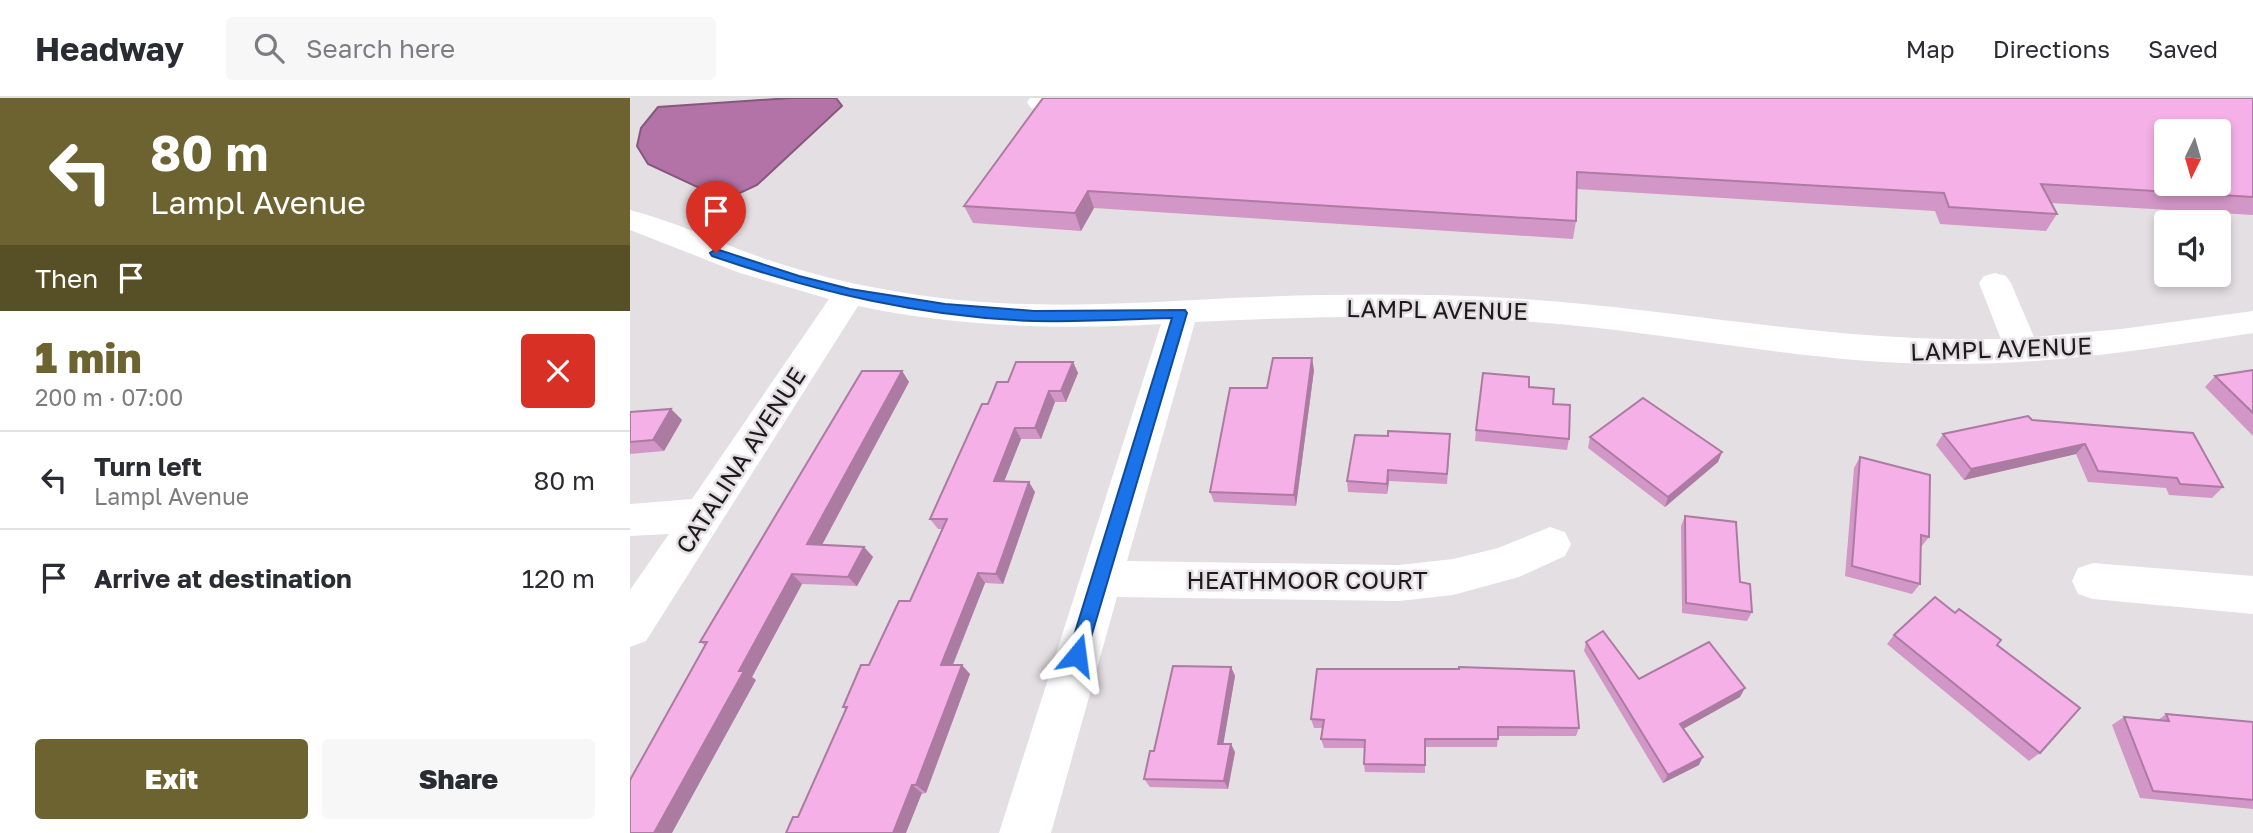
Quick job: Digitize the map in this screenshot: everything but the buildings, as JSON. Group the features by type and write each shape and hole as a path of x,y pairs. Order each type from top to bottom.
{"street":[{"name":"LAMPL AVENUE","path":"630,219 778,274 850,293 945,309 1034,316 1181,313 1313,306 1523,310 1618,318 1825,345 1898,351 2024,351 2106,344 2253,322"},
{"path":"1994,283 2024,351"},
{"name":"CATALINA AVENUE","path":"630,627 850,293"},
{"path":"1025,833 1099,579 1181,313"},
{"path":"630,520 703,514"},
{"name":"HEATHMOOR COURT","path":"1099,579 1399,583 1479,571 1504,564 1550,544"},
{"path":"2093,581 2253,595"}],"shaded area":[{"path":"791,98 836,98 842,106 757,185 725,200 648,164 637,146 641,128 658,107"}],"route":[{"path":"716,253 795,280 850,293 945,309 1034,316 1181,313 1077,655"}]}
